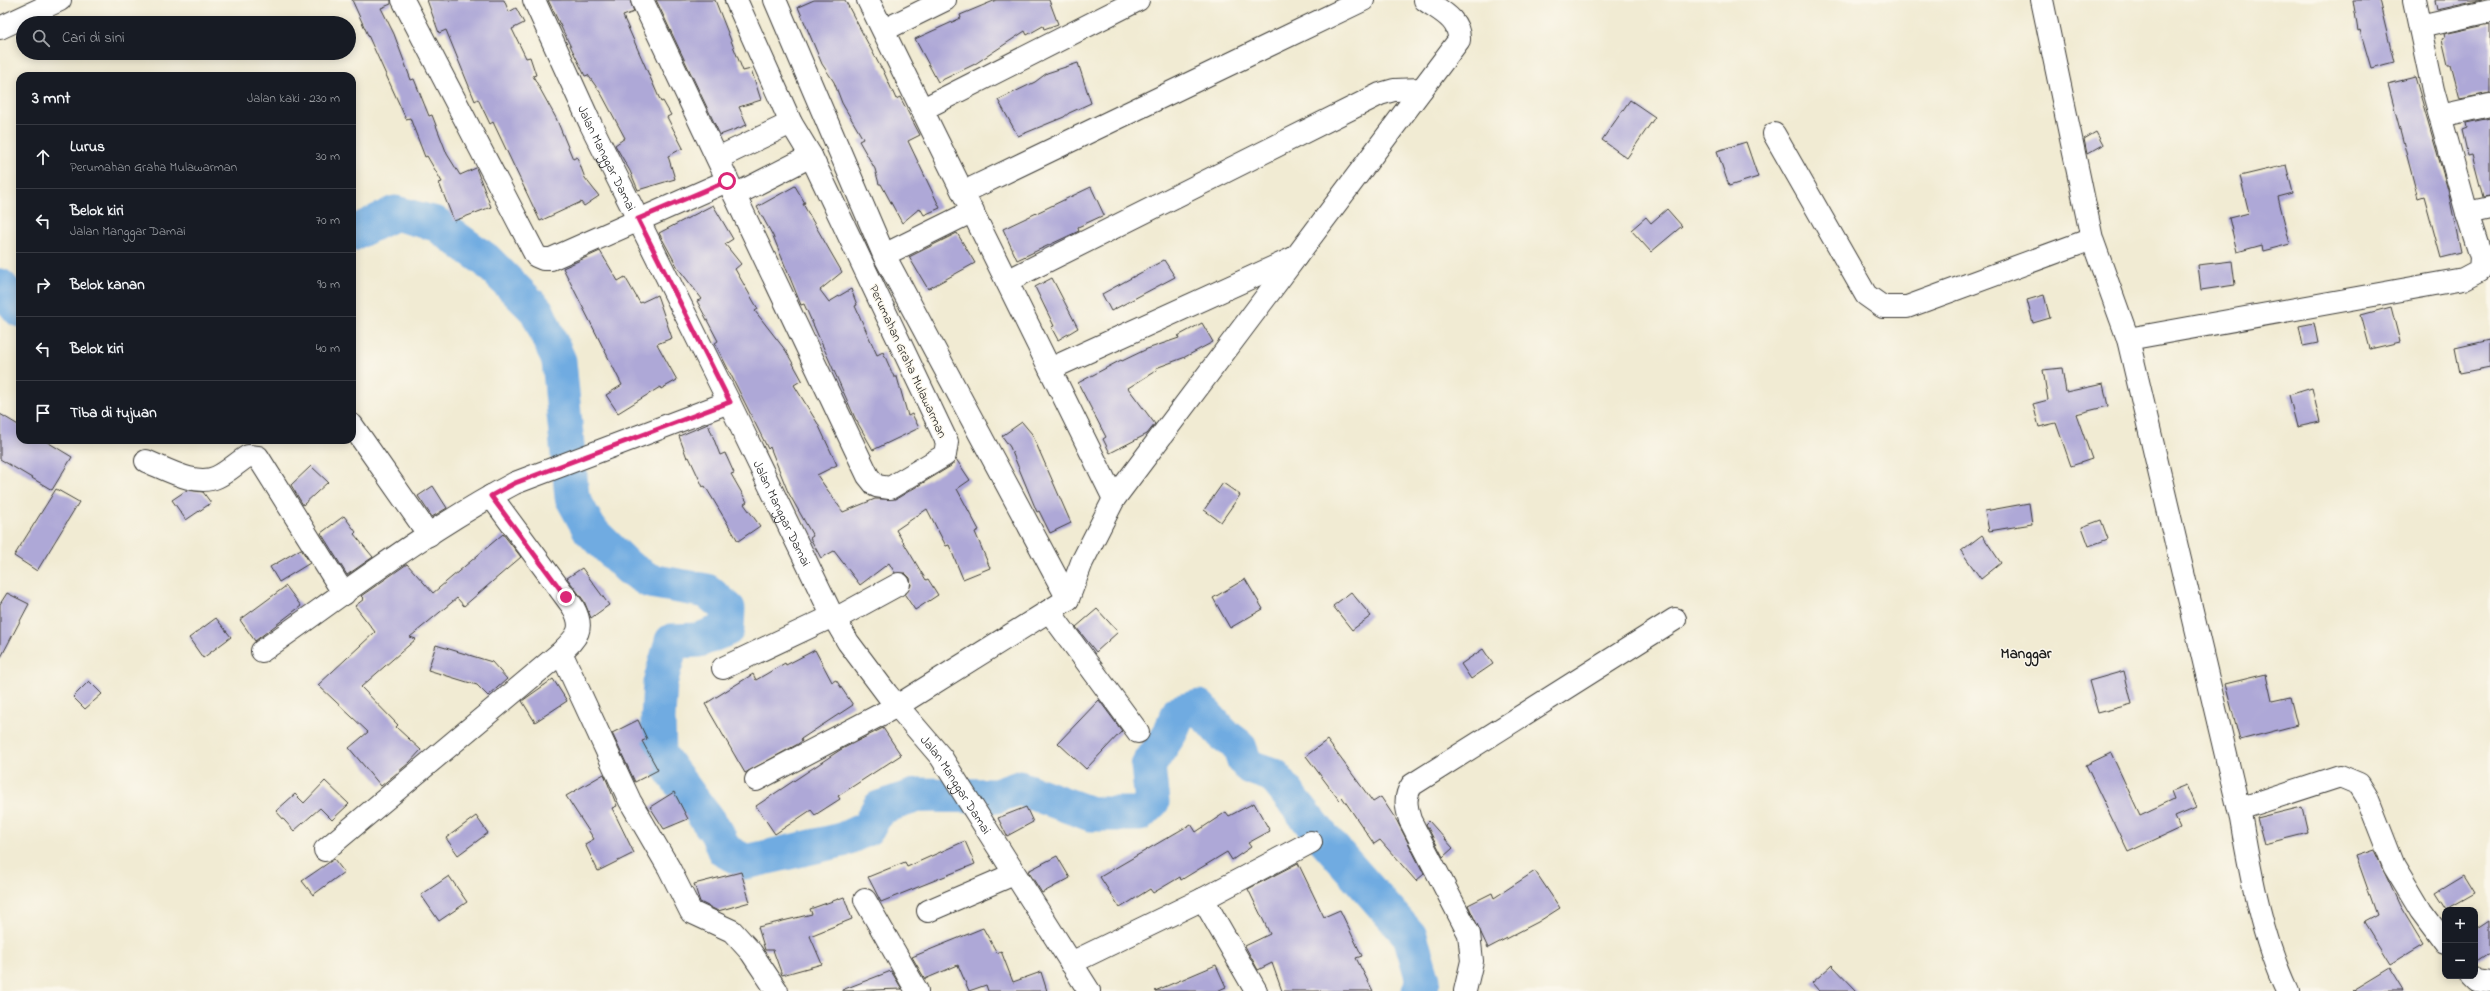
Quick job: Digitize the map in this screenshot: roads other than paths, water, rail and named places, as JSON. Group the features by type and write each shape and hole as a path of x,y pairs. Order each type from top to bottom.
{"street":[{"path":"26,16 60,0"},
{"path":"403,0 536,256 543,259 551,259 638,219 731,188 811,156"},
{"name":"Jalan Manggar Damai","path":"534,0 591,125 730,402 834,618 848,642 897,706 941,757 1089,991"},
{"name":"Perumahan Graha Mulawarman","path":"642,0 868,476 876,486 890,488 945,455 947,442 811,156 791,122 736,0"},
{"path":"775,0 884,254 1068,599"},
{"path":"868,0 1114,499"},
{"path":"884,30 945,0"},
{"path":"923,109 1138,0"},
{"path":"884,254 968,202 1364,0"},
{"path":"756,780 897,706 1068,599 1082,562 1114,499 1460,40 1460,31 1454,21 1425,0"},
{"path":"2042,0 2092,239 2128,339 2239,809 2249,866 2272,956 2287,991"},
{"path":"2128,339 2463,279 2480,270 2481,257 2466,213 2440,116 2414,0"},
{"path":"2420,27 2490,10"},
{"path":"0,28 16,21"},
{"path":"1007,280 1380,94 1394,90 1422,89"},
{"path":"2440,116 2490,105"},
{"path":"718,158 791,122"},
{"path":"1774,134 1866,295 1883,307 1907,307 2092,239"},
{"path":"2466,213 2490,208"},
{"path":"1050,369 1298,256"},
{"path":"262,651 429,535 491,496 515,483 730,402"},
{"path":"356,431 429,535"},
{"path":"146,461 178,474 199,479 210,479 218,477 248,456 258,457 344,594"},
{"path":"325,850 559,654 578,632 580,621 578,615 491,496"},
{"path":"723,668 834,618 898,584"},
{"path":"1049,611 1138,732"},
{"path":"1465,991 1472,961 1470,934 1410,820 1406,808 1406,794 1412,785 1675,619"},
{"path":"559,654 565,660 630,801 669,868 691,912 732,931 751,952 777,991"},
{"path":"2239,809 2340,776 2359,784 2367,797 2394,866 2421,911 2442,939"},
{"path":"1071,963 1203,899 1311,842"},
{"path":"928,911 1014,874"},
{"path":"1203,899 1256,991"},
{"path":"865,900 917,991"}],"waterway":[{"path":"356,232 395,213 436,224 486,260 537,311 559,361 572,497 590,530 629,568 650,581 707,591 728,609 727,629 699,640 672,641 660,683 658,719 659,754 717,833 724,850 746,862 842,840 868,828 879,808 918,795 996,796 1019,788 1091,814 1140,814 1152,802 1148,766 1170,733 1179,712 1199,707 1223,734 1239,746 1244,760 1250,767 1273,775 1321,835 1410,936 1423,980 1419,991"},
{"path":"0,286 16,305"}],"district":[{"name":"Manggar","path":"2026,653"}]}
